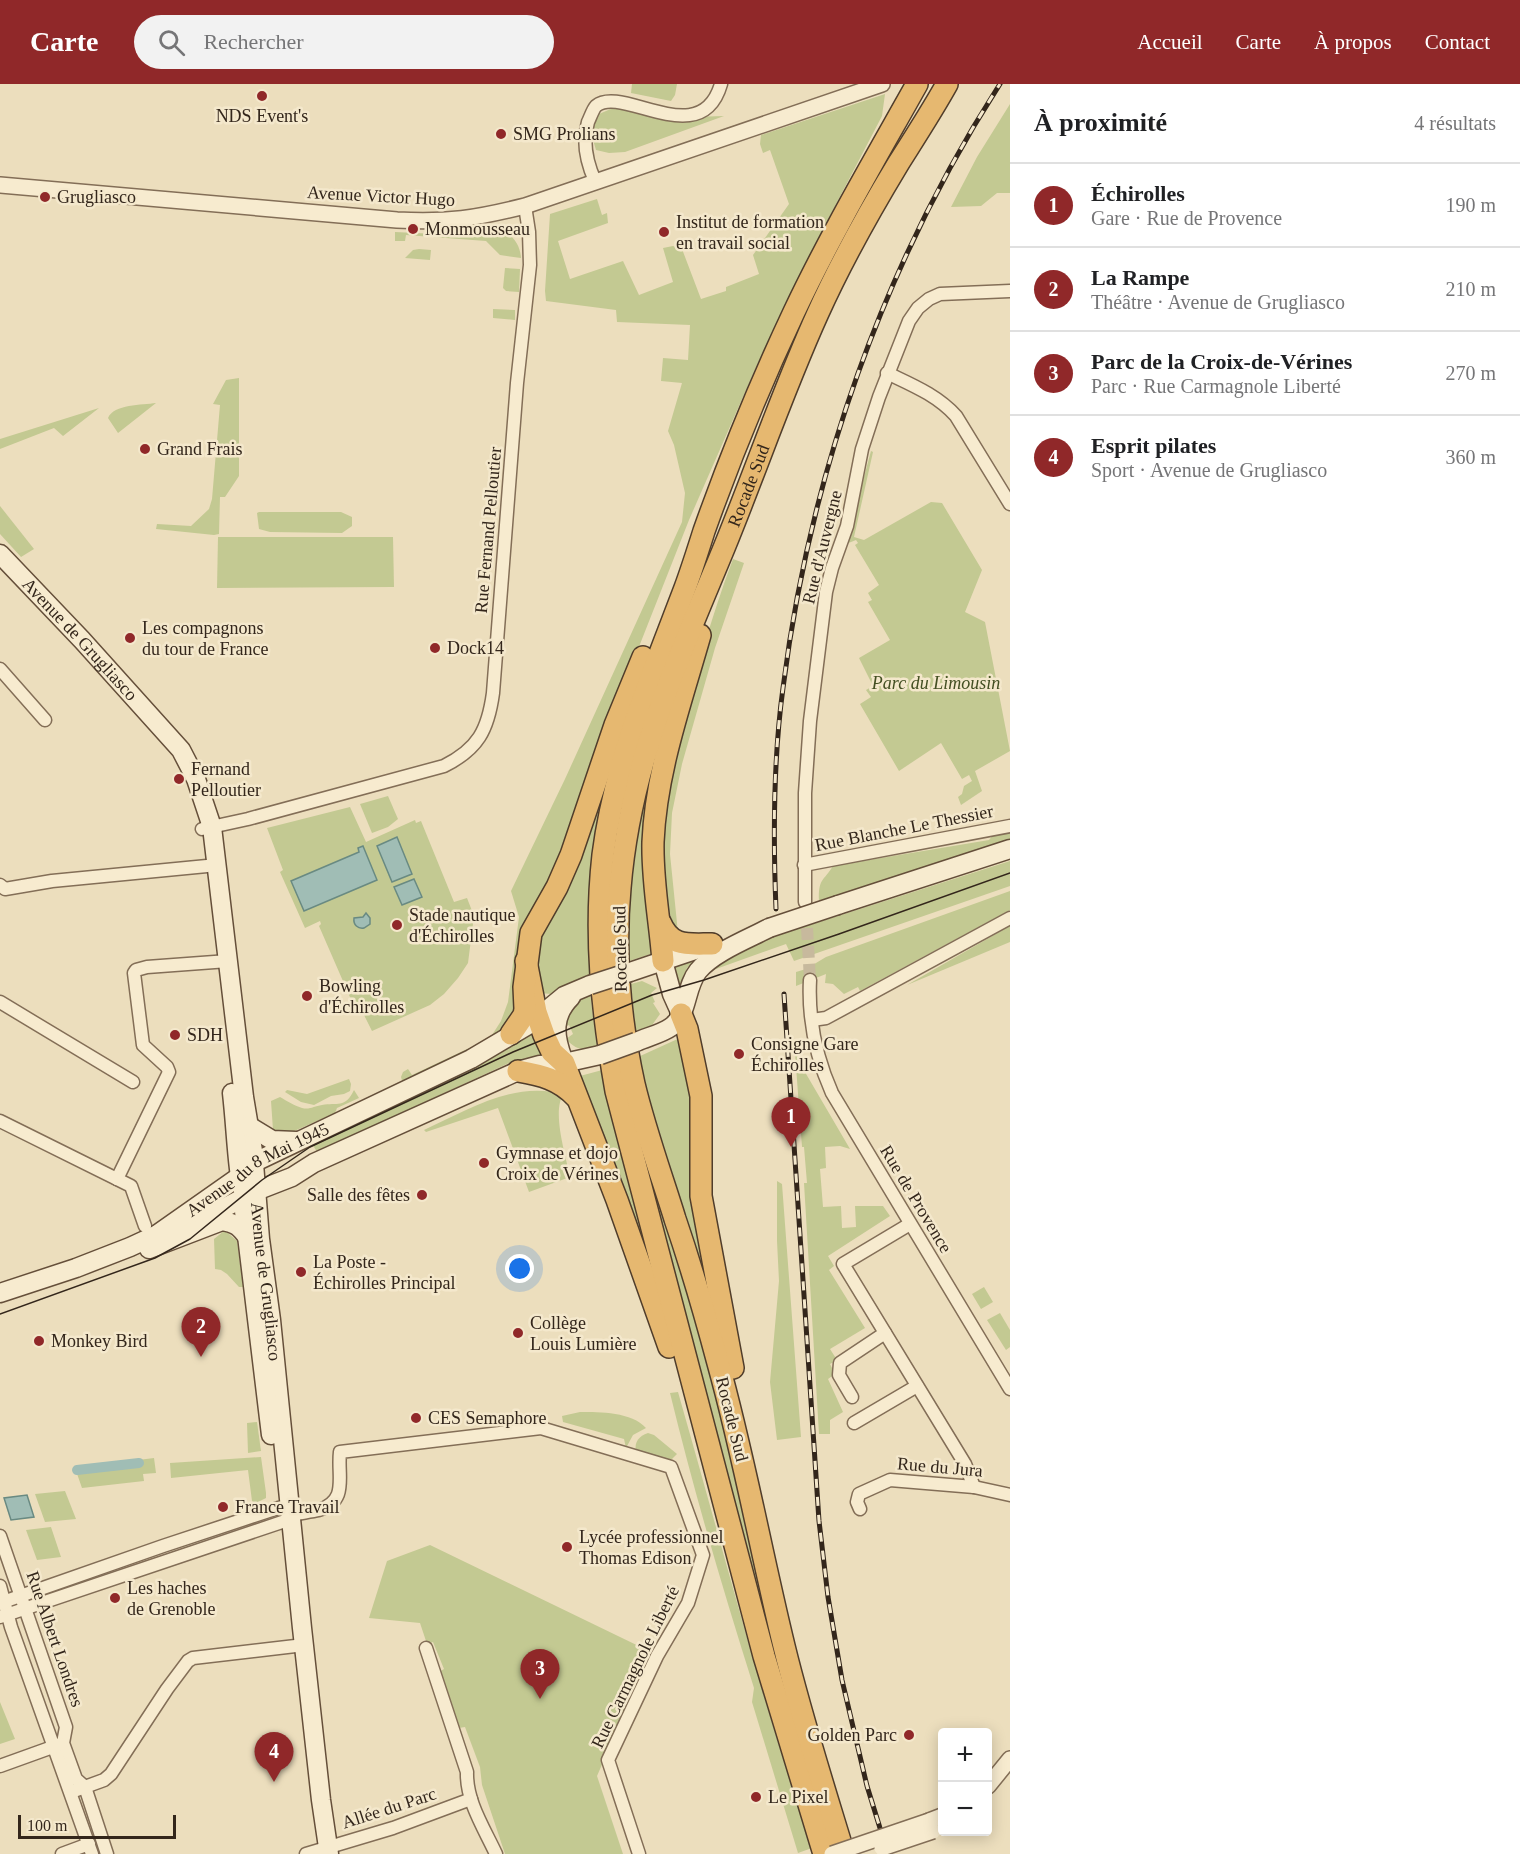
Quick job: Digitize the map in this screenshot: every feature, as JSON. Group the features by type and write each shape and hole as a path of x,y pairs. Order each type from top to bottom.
{"highway":[{"name":"Rocade Sud","path":"824,1854 767,1667 616,1091 606,1032 599,962 600,892 615,785 632,727 705,530 794,313 825,249 917,84"},
{"name":"Rocade Sud","path":"844,1854 797,1697 719,1365 634,1084 622,1010 618,946 623,854 640,765 671,676 818,312 851,247 947,84"},
{"path":"896,169 941,110 956,84"},
{"path":"511,1034 524,1015 526,961 531,933 557,887 571,855 615,725 639,665 691,548 705,530"},
{"path":"663,961 653,863 656,808 667,755 725,546"},
{"path":"659,922 664,932 674,941 712,944"},
{"path":"526,961 538,1017 552,1052 564,1063 617,1200 735,1547"},
{"path":"681,1014 687,1029 701,1096 700,1182 703,1209 740,1409 762,1552"},
{"path":"518,1071 552,1079 568,1089 578,1099"}],"main road":[{"name":"Avenue de Grugliasco","path":"0,554 160,725 181,750 196,779 207,828 223,961 234,1105 242,1127"},
{"name":"Avenue de Grugliasco","path":"207,828 207,866 244,1097 242,1127 254,1239 272,1329 286,1514 320,1852"},
{"path":"681,1014 690,984 699,970 711,959 769,928 1010,849"},
{"name":"Avenue du 8 Mai 1945","path":"0,1301 149,1249 185,1228 297,1141 340,1123 471,1059 530,1024 564,996 712,944 769,928"},
{"path":"663,961 672,994 681,1014"},
{"path":"564,1063 556,1039 557,1017 563,1005 584,988"},
{"path":"657,1034 670,1009 672,994"},
{"name":"Avenue du 8 Mai 1945","path":"0,1293 130,1247 178,1220 200,1203 248,1181 292,1177 314,1163 518,1071 600,1055 671,1027 681,1014"},
{"path":"234,1105 245,1149 248,1181 314,1163"},
{"path":"200,1203 218,1184 229,1163 242,1127 272,1140 297,1141"},
{"path":"149,1249 222,1221 231,1222 240,1227 254,1239 274,1192 292,1177"}],"street":[{"path":"595,181 586,156 587,125 596,105 610,98 627,100 676,113 693,113 708,106 717,96 721,84"},
{"name":"Avenue Victor Hugo","path":"0,185 426,221 479,218 525,206 882,84"},
{"name":"Rue Fernand Pelloutier","path":"207,828 444,766 458,759 477,743 486,726 493,693 517,383 530,265 525,206"},
{"name":"Rue d'Auvergne","path":"806,903 805,793 810,721 826,592 847,526 862,449 887,374 909,321 928,299 940,294 956,292 1010,291"},
{"path":"887,374 930,394 947,406 956,416 1010,504"},
{"path":"0,669 45,720"},
{"name":"Rue Blanche Le Thessier","path":"804,866 1010,826"},
{"path":"0,885 5,889 52,881 207,866"},
{"path":"810,980 812,1020 826,1018 1010,918"},
{"path":"117,1179 169,1072 167,1067 143,1045 134,974 136,970 147,967 223,961"},
{"path":"0,1002 133,1082"},
{"name":"Rue de Provence","path":"812,1020 818,1057 832,1094 1010,1389"},
{"path":"0,1121 131,1185 145,1226"},
{"path":"910,1224 843,1264 965,1464 974,1487"},
{"path":"852,1397 838,1375 840,1364 885,1333"},
{"path":"854,1423 917,1386"},
{"name":"Rue Carmagnole Liberté","path":"286,1514 318,1510 332,1504 339,1493 340,1452 373,1447 541,1428 671,1467 703,1556 688,1603 657,1656 608,1760 639,1854"},
{"name":"Rue du Jura","path":"860,1509 857,1502 859,1494 890,1480 974,1487 1007,1493"},
{"path":"3,1609 21,1596 168,1544 286,1514"},
{"path":"3,1609 25,1608 171,1559 286,1514"},
{"name":"Rue Albert Londres","path":"0,1536 66,1726 59,1744 71,1792 91,1849"},
{"path":"168,1544 171,1559"},
{"name":"Rue Albert Londres","path":"0,1586 3,1609 59,1744 76,1779 85,1787 107,1854"},
{"path":"71,1792 104,1780 111,1774 188,1661 193,1658 299,1646"},
{"path":"426,1648 467,1772 467,1785 471,1799 496,1854"},
{"path":"0,1766 59,1744"},
{"path":"990,1782 1010,1759"},
{"path":"992,1792 1010,1772"},
{"name":"Allée du Parc","path":"320,1852 471,1799"},
{"path":"832,1854 937,1824"},
{"path":"865,1854 937,1824"},
{"path":"62,1854 91,1849"}],"green space":[{"path":"632,84 677,84 671,101 631,93"},
{"path":"885,94 882,116 822,231 757,365 689,520 599,748 555,873 527,923 519,946 515,1028 403,1084 401,1077 403,1072 408,1069 412,1075 480,1043 492,1035 501,1021 508,1002 519,917 511,891 565,779 682,522 685,493 674,445 668,431 682,383 661,381 663,358 688,360 690,325 617,322 616,310 546,301 550,214 597,199 602,215 607,213 608,223 558,241 570,279 623,261 639,295 673,282 663,248 673,246 682,249 701,299 726,291 726,287 759,274 753,255 789,204 770,150 763,153 760,144 761,135"},
{"path":"1010,104 1010,193 997,193 981,206 951,207 977,157"},
{"path":"620,105 691,117 724,116 625,152 609,153 596,150 591,133 599,114"},
{"path":"493,228 513,238 521,258 500,255 486,241 406,235 405,241 395,241 395,232 436,234"},
{"path":"413,250 431,250 430,260 405,258"},
{"path":"505,268 520,269 519,292 506,291 503,288"},
{"path":"493,309 515,310 515,320 493,318"},
{"path":"239,378 239,476 225,497 220,497 219,534 156,529 157,524 191,526 209,509 212,499 220,405 213,404 226,380"},
{"path":"156,403 118,433 108,418 111,413 122,408"},
{"path":"99,408 63,436 54,428 0,449 0,439"},
{"name":"Parc du Limousin","path":"871,451 873,452 854,537 864,540 931,502 942,503 982,570 965,612 985,622 1010,751 975,771 982,791 961,805 958,797 962,794 964,786 972,781 969,775 962,779 941,743 899,771 860,704 871,697 866,690 873,686 859,658 890,640 868,602 872,600 868,593 879,585 855,545 858,543 856,540 846,544"},
{"path":"0,506 34,549 21,557 0,534"},
{"path":"341,512 352,517 352,526 342,533 270,532 259,529 257,513"},
{"path":"218,537 393,537 394,587 217,588"},
{"path":"733,559 744,563 715,648 682,764 672,813 670,854 678,933 667,904 664,887 662,852 665,803 698,669"},
{"path":"669,731 657,952 626,962 630,887 648,774"},
{"path":"612,748 590,889 593,974 551,994 540,993 535,952"},
{"path":"388,796 398,819 388,827 372,833 360,804"},
{"name":"Stade nautique d'Échirolles","path":"350,807 366,842 415,820 416,823 421,821 454,902 467,898 474,916 468,963 444,994 430,1005 372,1031 361,1009 356,1011 319,926 320,921 305,928 280,872 283,870 267,828"},
{"path":"1010,831 1010,839 819,901 822,880 833,866 989,840 994,834"},
{"path":"1010,861 1010,886 794,961 786,944 702,974 714,964 766,939"},
{"path":"1010,891 1010,910 860,991 858,987 844,994 833,984 825,983 826,974 796,986 796,972 826,957"},
{"path":"1010,925 1010,942 907,985 1008,927"},
{"path":"707,951 687,968 680,984 674,986 668,961"},
{"path":"642,981 657,988 651,993 655,1002 653,1003 660,1014 650,1028 636,1034 631,984"},
{"path":"590,993 597,1048 583,1049 576,1047 566,1039 573,1034 569,1025 561,1028 571,1003"},
{"path":"532,1032 541,1056 509,1063 317,1152 311,1142"},
{"path":"682,1037 687,1053 716,1302 707,1284 650,1104 638,1057"},
{"path":"795,1053 800,1053 802,1067 850,1149 840,1146 825,1147 826,1168 820,1169 823,1207 841,1206 842,1228 856,1227 855,1206 883,1206 890,1216 828,1256 834,1266 829,1270 865,1328 830,1349 837,1360 830,1364 835,1374 828,1379 843,1412 830,1420 830,1434 819,1434 804,1183 807,1183"},
{"path":"624,1061 703,1332 798,1746 631,1123"},
{"path":"606,1069 625,1167 658,1293 580,1076"},
{"path":"349,1079 350,1091 331,1096 314,1105 301,1102 285,1092 287,1090 307,1094"},
{"path":"558,1086 564,1093 560,1101 559,1122 570,1177 529,1192 498,1108 426,1132 424,1130 502,1096 518,1092 552,1092"},
{"path":"354,1090 359,1098 337,1108 335,1113 292,1132 277,1134 273,1130 271,1101 280,1097 307,1109 340,1104 351,1096"},
{"path":"777,1181 782,1184 801,1437 777,1440 770,1382 779,1281"},
{"path":"224,1231 237,1241 243,1287 239,1287 221,1270 215,1269 214,1239"},
{"path":"984,1287 993,1302 981,1309 972,1294"},
{"path":"1000,1313 1010,1330 1010,1347 1006,1350 987,1320"},
{"path":"678,1392 759,1679 812,1848 798,1853 752,1702 754,1688 709,1541 679,1430 670,1393"},
{"path":"580,1412 624,1416 646,1428 633,1435 626,1448 624,1439 563,1422 562,1416"},
{"path":"257,1422 261,1451 248,1453 247,1423"},
{"path":"648,1433 654,1435 677,1454 672,1459 666,1460 636,1451 638,1440"},
{"path":"261,1457 266,1498 256,1503 252,1501 248,1470 171,1478 170,1463"},
{"path":"154,1458 156,1473 143,1474 144,1481 82,1488 75,1468"},
{"path":"65,1491 76,1519 45,1522 35,1494"},
{"path":"51,1527 61,1557 37,1560 26,1530"},
{"path":"430,1545 651,1652 597,1776 623,1854 505,1854 482,1785 480,1767 465,1727 459,1728 439,1672 444,1669 433,1642 427,1644 420,1623 369,1618 387,1561"},
{"path":"0,1702 15,1739 0,1744"}],"water":[{"path":"397,837 412,874 392,882 377,846"},
{"path":"363,846 377,880 304,911 291,881 359,852 358,848"},
{"path":"414,879 422,897 402,905 394,887"},
{"path":"366,913 370,918 370,924 364,928 355,925 354,918 363,917"},
{"path":"27,1495 34,1517 11,1520 4,1498"}],"waterway":[{"path":"77,1470 139,1463"}],"tunnel":[{"path":"806,910 810,980"}],"tram line":[{"path":"0,1314 155,1258 190,1239 262,1180 310,1147 513,1052 652,995 704,980 839,934 1010,873"}],"railway":[{"path":"776,909 775,798 777,743 783,688 795,608 812,529 833,451 858,374 887,299 958,153 1000,84"},
{"path":"784,994 819,1521 828,1597 842,1680 867,1786 888,1854"}],"place":[{"name":"NDS Event's","path":"262,96"},
{"name":"SMG Prolians","path":"501,134"},
{"name":"Grugliasco","path":"45,197"},
{"name":"Monmousseau","path":"413,229"},
{"name":"Institut de formation en travail social","path":"664,232"},
{"name":"Grand Frais","path":"145,449"},
{"name":"Les compagnons du tour de France","path":"130,638"},
{"name":"Dock14","path":"435,648"},
{"name":"Fernand Pelloutier","path":"179,779"},
{"name":"Stade nautique d'Échirolles","path":"397,925"},
{"name":"Bowling d'Échirolles","path":"307,996"},
{"name":"SDH","path":"175,1035"},
{"name":"Consigne Gare Échirolles","path":"739,1054"},
{"name":"Échirolles","path":"791,1147"},
{"name":"Gymnase et dojo Croix de Vérines","path":"484,1163"},
{"name":"Salle des fêtes","path":"422,1195"},
{"name":"La Poste - Échirolles Principal","path":"301,1272"},
{"name":"Collège Louis Lumière","path":"518,1333"},
{"name":"Monkey Bird","path":"39,1341"},
{"name":"La Rampe","path":"201,1357"},
{"name":"CES Semaphore","path":"416,1418"},
{"name":"France Travail","path":"223,1507"},
{"name":"Lycée professionnel Thomas Edison","path":"567,1547"},
{"name":"Les haches de Grenoble","path":"115,1598"},
{"name":"Parc de la Croix-de-Vérines","path":"540,1699"},
{"name":"Golden Parc","path":"909,1735"},
{"name":"Esprit pilates","path":"274,1782"},
{"name":"Le Pixel","path":"756,1797"}]}
